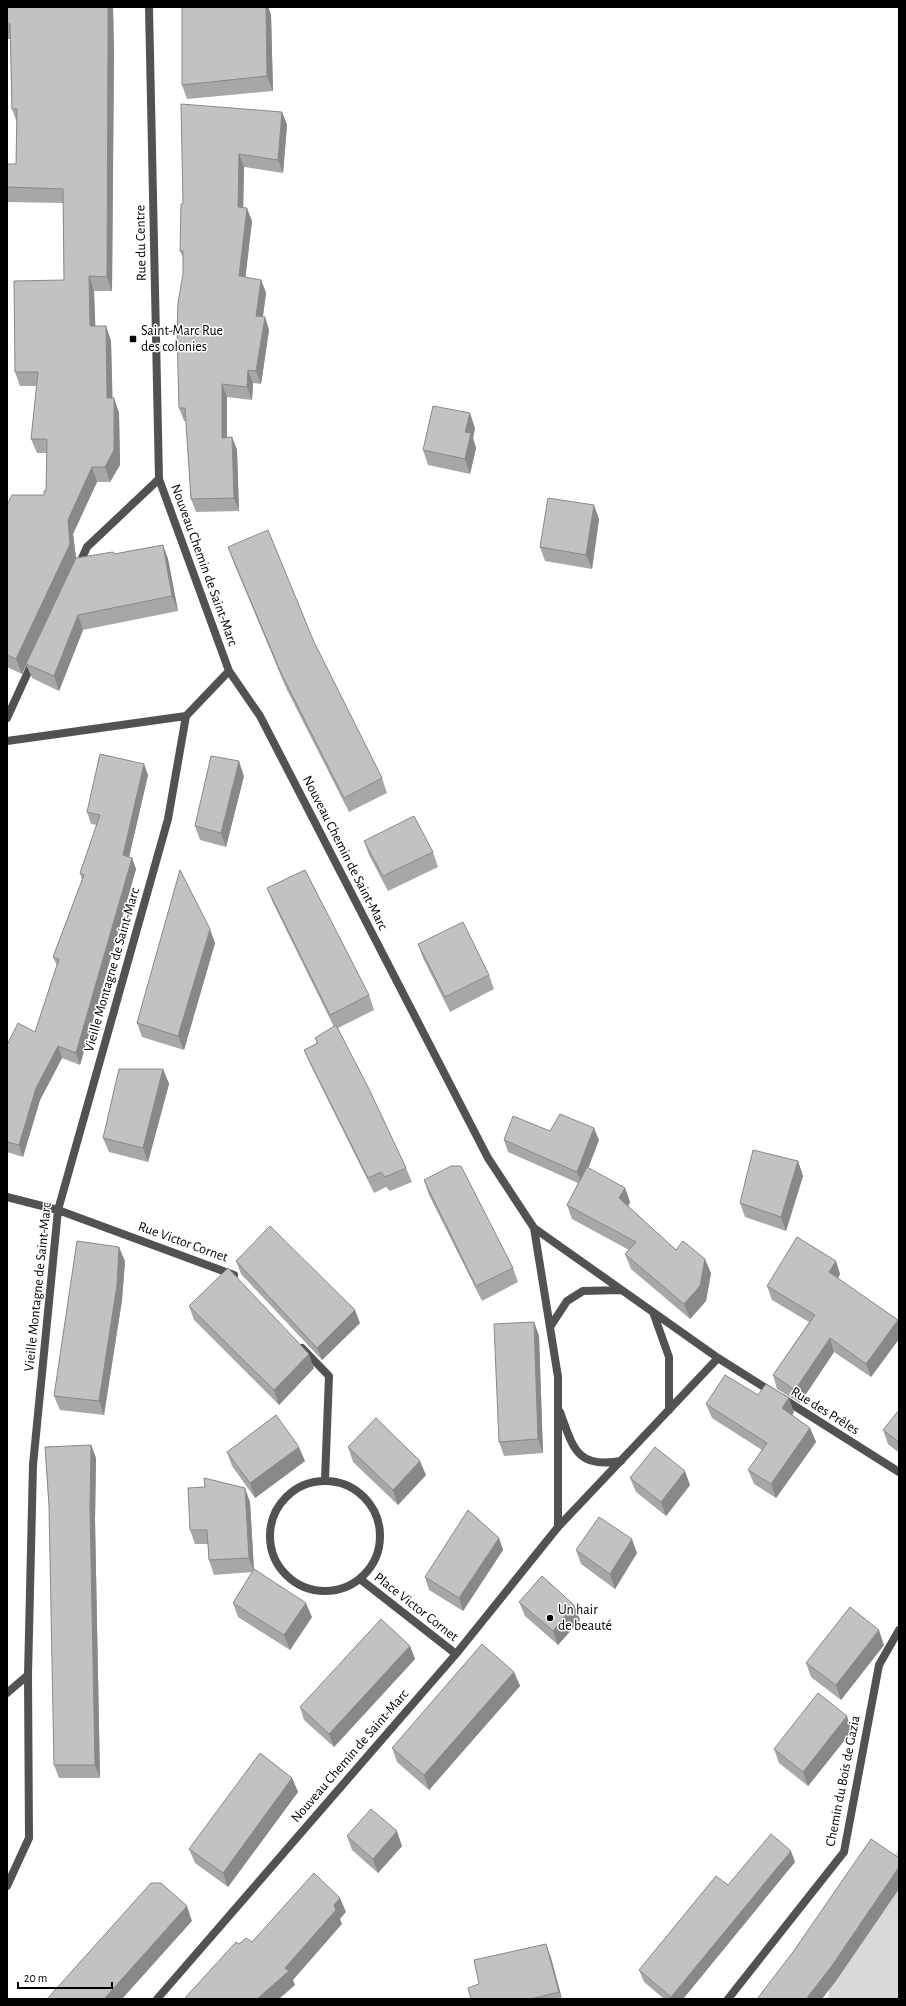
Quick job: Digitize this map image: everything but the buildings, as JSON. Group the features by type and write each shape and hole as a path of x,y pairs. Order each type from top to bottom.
{"street":[{"name":"Rue du Centre","path":"149,7 159,479"},
{"path":"74,574 87,547 159,479"},
{"name":"Nouveau Chemin de Saint-Marc","path":"159,479 228,671 260,716 488,1158 534,1228"},
{"path":"7,718 36,655"},
{"path":"7,741 186,716 228,671"},
{"name":"Vieille Montagne de Saint-Marc","path":"7,1886 29,1838 28,1675 33,1465 58,1210 168,819 186,716"},
{"name":"Rue Victor Cornet","path":"7,1197 58,1210 232,1273 237,1279"},
{"path":"534,1228 558,1377 558,1527"},
{"name":"Rue des Prêles","path":"534,1228 718,1358 899,1472"},
{"path":"550,1327 566,1301 583,1291 621,1290"},
{"path":"653,1312 669,1357 669,1410"},
{"path":"297,1342 329,1376 326,1480"},
{"name":"Nouveau Chemin de Saint-Marc","path":"157,1999 456,1654 558,1527 718,1358"},
{"path":"558,1408 574,1448 588,1460 610,1463 621,1460"},
{"path":"326,1480 338,1482 360,1493 375,1512 381,1536 375,1560 360,1579 338,1590 312,1590 290,1579 274,1560 269,1536 275,1512 291,1492 308,1482 326,1480"},
{"name":"Place Victor Cornet","path":"360,1579 456,1654"},
{"name":"Chemin du Bois de Gazia","path":"728,1999 844,1852 879,1665 899,1630"},
{"path":"7,1693 28,1675"}],"shaded area":[{"path":"899,1847 899,1999 828,1999 830,1984"}],"place":[{"name":"Saint-Marc Rue des colonies","path":"133,339"},
{"name":"Un hair de beauté","path":"550,1618"}]}
